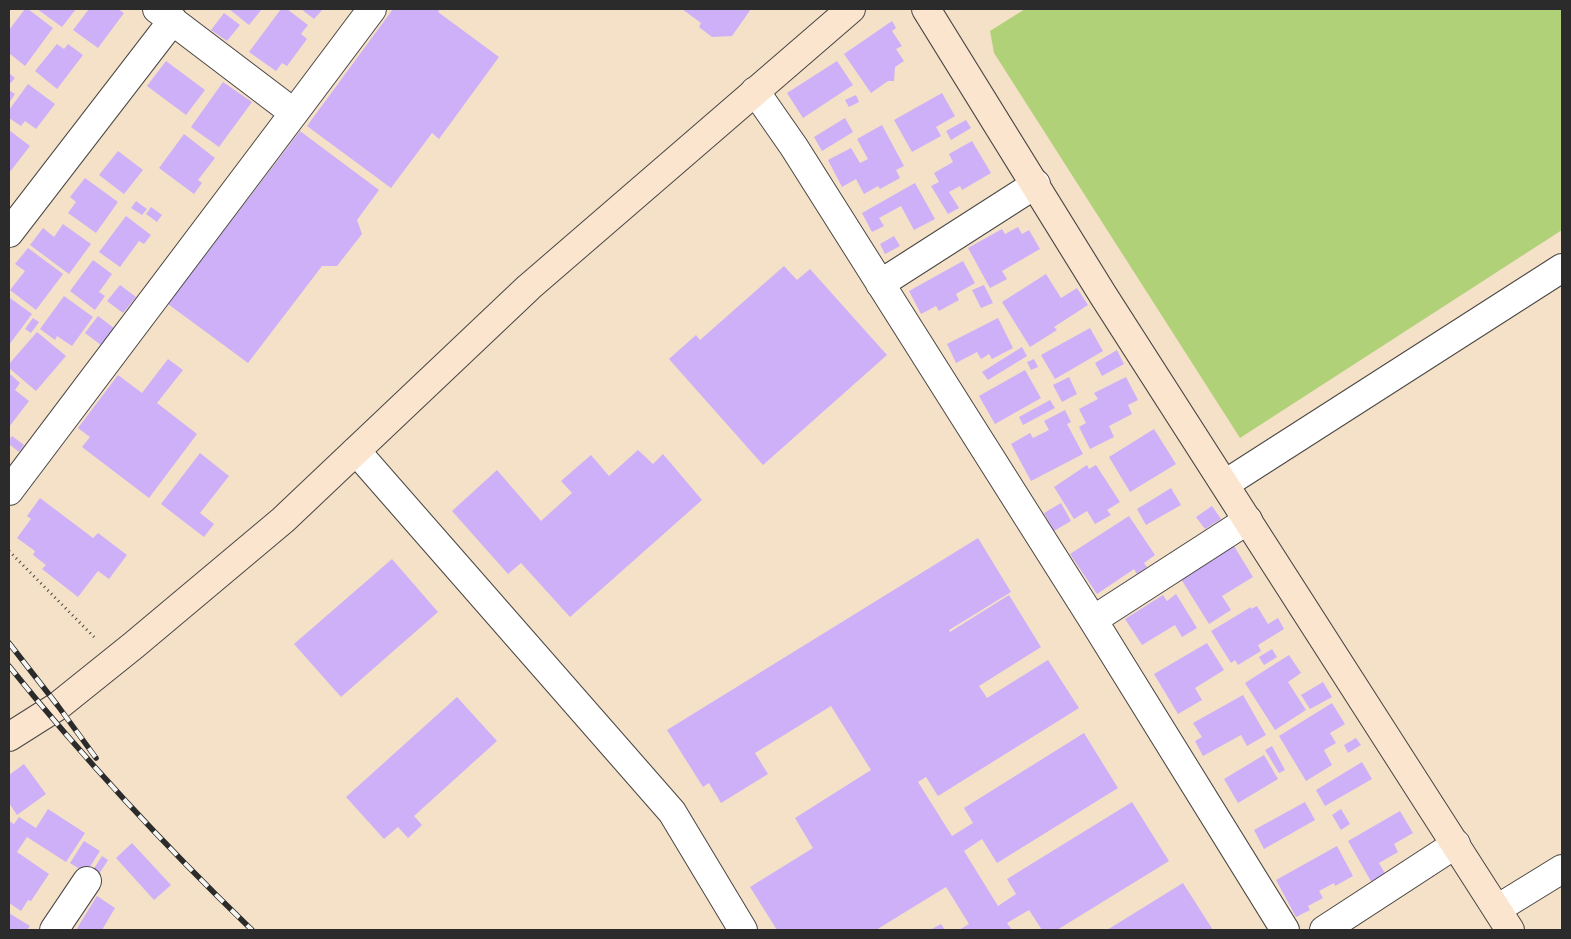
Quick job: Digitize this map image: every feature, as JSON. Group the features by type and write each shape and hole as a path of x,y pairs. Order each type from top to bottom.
{"street":[{"path":"9,492 372,9"},
{"path":"9,737 58,706 283,520 528,286 851,9"},
{"path":"926,9 1103,295 1503,920 1562,869"},
{"path":"9,233 165,14 294,113"},
{"path":"755,91 794,147 1093,620 1285,930"},
{"path":"880,284 1036,184"},
{"path":"1225,484 1562,268"},
{"path":"356,451 672,812 743,930"},
{"path":"1093,620 1248,520"},
{"path":"1324,930 1456,844"},
{"path":"54,930 87,881"}],"path":[{"path":"9,551 116,659"}],"green space":[{"path":"1025,9 1562,9 1562,230 1240,438 994,53 990,31"}],"building":[{"path":"25,9 28,9 53,28 25,66 9,53 9,30"},
{"path":"37,9 76,9 62,27"},
{"path":"89,9 118,9 124,13 98,48 73,30"},
{"path":"229,9 262,9 249,25"},
{"path":"281,9 287,9 308,25 301,34 307,39 287,66 282,63 276,71 249,52"},
{"path":"301,9 323,9 314,19"},
{"path":"393,9 440,9 438,12 499,57 439,139 432,133 391,188 307,126"},
{"path":"682,9 751,9 732,36 712,37 699,27 701,23"},
{"path":"224,13 240,25 227,41 211,30"},
{"path":"892,21 896,28 892,31 902,46 896,49 904,61 895,67 894,81 888,81 871,93 844,54"},
{"path":"57,44 64,49 68,44 83,55 57,89 35,71"},
{"path":"166,61 205,90 186,115 147,86"},
{"path":"837,61 853,85 803,118 787,93"},
{"path":"9,73 15,78 9,85"},
{"path":"223,82 252,102 219,147 191,127"},
{"path":"28,84 55,104 36,129 25,121 21,126 9,118 9,110"},
{"path":"9,90 15,94 9,103"},
{"path":"942,93 955,116 936,127 941,136 912,152 894,120"},
{"path":"856,95 859,102 849,107 845,100"},
{"path":"845,118 853,132 822,151 814,137"},
{"path":"966,120 971,128 951,140 946,131"},
{"path":"882,125 904,166 896,170 900,178 880,189 878,186 864,194 856,179 842,187 828,160 851,148 860,163 868,159 857,139"},
{"path":"9,130 30,146 9,173"},
{"path":"300,131 379,190 357,220 362,234 337,266 322,266 248,363 168,304"},
{"path":"184,134 215,158 198,180 202,183 194,194 159,168"},
{"path":"972,141 991,173 962,190 960,186 949,192 959,208 948,214 931,186 939,182 934,173 953,162 949,154"},
{"path":"118,151 143,170 124,194 99,175"},
{"path":"85,178 118,202 96,233 68,213 76,202 70,197"},
{"path":"915,183 935,219 914,230 901,206 879,218 884,226 872,232 862,213"},
{"path":"136,201 147,209 142,215 131,208"},
{"path":"151,207 162,215 157,222 146,214"},
{"path":"126,216 151,235 144,244 139,241 120,267 99,252"},
{"path":"63,224 91,244 69,274 30,245 43,228 54,237"},
{"path":"1018,227 1022,234 1029,230 1040,249 1002,271 1007,279 990,288 968,248 1002,229 1005,234"},
{"path":"894,236 900,246 885,254 880,244"},
{"path":"28,248 63,274 36,310 10,290 25,271 15,264"},
{"path":"93,260 112,274 99,292 105,296 95,310 70,291"},
{"path":"963,261 975,283 956,294 959,300 939,311 936,306 921,314 909,291"},
{"path":"784,266 797,280 810,269 887,355 763,465 669,359 696,335 700,340"},
{"path":"1046,274 1061,298 1077,288 1088,305 1054,327 1057,330 1030,347 1002,302"},
{"path":"120,285 136,297 123,313 107,301"},
{"path":"984,285 993,303 981,308 972,290"},
{"path":"64,296 93,317 72,346 57,336 55,340 40,329"},
{"path":"10,298 32,314 9,345 9,300"},
{"path":"98,316 114,328 101,345 85,333"},
{"path":"33,318 39,322 31,333 25,329"},
{"path":"998,318 1013,348 992,359 989,354 981,359 977,352 956,363 947,344"},
{"path":"1090,328 1103,351 1055,379 1041,355"},
{"path":"37,332 66,356 36,391 9,368 9,364"},
{"path":"1022,347 1027,356 988,380 982,372"},
{"path":"1117,350 1124,364 1102,376 1095,363"},
{"path":"168,359 183,370 157,403 197,434 149,498 82,447 90,437 78,428 118,375 142,393"},
{"path":"1034,359 1038,367 1031,370 1027,362"},
{"path":"1025,370 1041,398 995,424 979,396"},
{"path":"9,373 20,383 15,390 29,401 9,427"},
{"path":"1069,377 1077,394 1062,402 1053,385"},
{"path":"1126,377 1138,400 1128,405 1132,414 1109,426 1114,437 1090,449 1079,427 1086,423 1079,409 1098,399 1094,393"},
{"path":"1050,400 1055,408 1023,425 1019,417"},
{"path":"1065,410 1071,422 1067,424 1083,454 1031,481 1011,444 1030,433 1033,438 1049,430 1044,421"},
{"path":"1154,429 1176,464 1130,492 1109,457"},
{"path":"12,436 24,445 19,452 9,444"},
{"path":"638,450 653,464 663,454 702,500 570,617 521,563 508,574 452,511 497,470 541,521 572,493 561,481 591,455 609,476"},
{"path":"200,453 229,476 200,513 214,524 204,537 161,504"},
{"path":"1087,465 1089,469 1096,465 1120,502 1107,510 1111,515 1095,524 1087,511 1074,519 1054,487"},
{"path":"1171,488 1181,505 1146,525 1137,509"},
{"path":"40,498 93,538 98,533 127,555 109,579 98,571 78,597 42,569 46,565 33,555 35,551 17,538 31,519 27,516"},
{"path":"1061,503 1071,521 1054,531 1044,513"},
{"path":"1212,506 1221,519 1205,529 1196,517"},
{"path":"1129,516 1155,555 1144,563 1147,567 1137,574 1134,569 1097,594 1070,554"},
{"path":"978,538 1011,592 949,630 950,632 1009,595 1041,647 979,686 987,698 1048,660 1079,708 938,796 926,777 918,782 952,836 973,823 964,808 1084,733 1118,788 997,863 982,839 964,851 998,906 1016,894 1007,879 1132,802 1169,861 1057,930 1042,930 1029,910 1007,923 1012,930 959,930 969,924 946,887 876,930 777,930 750,887 813,848 795,818 871,770 831,706 755,753 768,774 721,803 709,783 703,787 667,730"},
{"path":"1234,546 1253,577 1222,596 1231,610 1209,624 1181,579"},
{"path":"392,559 438,612 341,697 294,644"},
{"path":"1176,594 1197,628 1182,637 1175,625 1142,645 1125,619 1163,595 1167,601"},
{"path":"1257,606 1268,624 1278,618 1284,629 1258,645 1261,651 1238,665 1235,660 1231,663 1211,631 1251,607 1251,609"},
{"path":"1207,643 1224,670 1195,688 1202,700 1178,714 1154,674"},
{"path":"1272,649 1277,657 1264,665 1259,657"},
{"path":"1289,655 1301,673 1288,682 1306,710 1275,730 1245,683"},
{"path":"1323,682 1332,697 1310,709 1301,695"},
{"path":"1243,695 1266,735 1247,746 1241,735 1203,756 1195,741 1202,737 1193,723"},
{"path":"457,697 497,741 414,816 422,825 408,838 398,827 384,839 346,797"},
{"path":"1332,703 1345,724 1330,733 1336,743 1324,750 1332,765 1306,781 1279,736"},
{"path":"1356,738 1361,745 1348,753 1344,745"},
{"path":"1272,746 1285,770 1279,773 1265,750"},
{"path":"1264,755 1278,779 1238,803 1224,779"},
{"path":"1362,762 1372,779 1325,806 1316,790"},
{"path":"24,764 46,794 17,815 9,803 9,775"},
{"path":"1305,802 1315,820 1264,849 1254,830"},
{"path":"48,809 85,833 66,862 27,837 17,852 49,874 31,901 28,900 21,911 9,903 9,821 14,824 19,817 36,828"},
{"path":"1341,809 1350,824 1341,830 1332,815"},
{"path":"1400,811 1413,833 1394,844 1398,852 1379,863 1386,875 1372,883 1348,841"},
{"path":"84,841 100,851 86,873 70,863"},
{"path":"132,843 171,885 154,900 116,858"},
{"path":"1337,846 1353,876 1335,886 1334,883 1319,891 1323,898 1308,906 1310,910 1296,917 1276,880"},
{"path":"102,856 108,860 97,877 91,873"},
{"path":"1183,883 1213,930 1107,930"},
{"path":"97,896 115,908 102,930 76,930"},
{"path":"9,913 30,926 27,930 9,930"},
{"path":"941,924 945,930 930,930"}],"railway":[{"path":"9,643 96,758"},
{"path":"9,666 37,701 126,802 252,930"}]}
